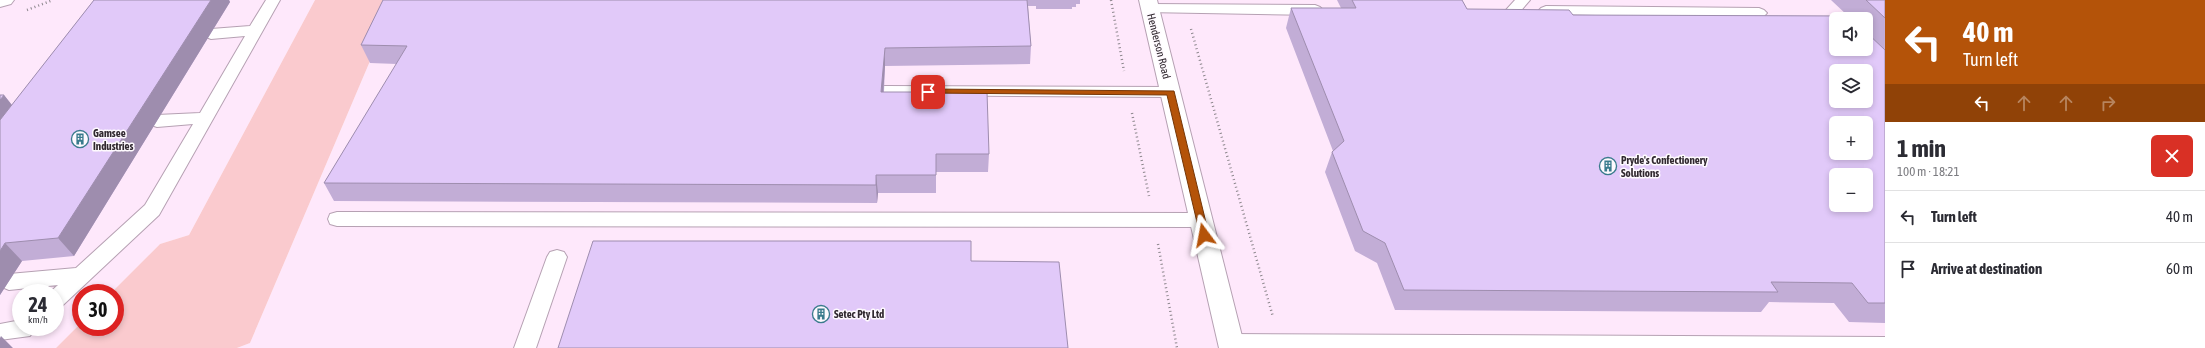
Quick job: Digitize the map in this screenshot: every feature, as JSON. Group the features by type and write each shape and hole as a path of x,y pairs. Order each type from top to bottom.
{"street":[{"path":"0,2 5,0"},
{"name":"Henderson Road","path":"1149,5 1232,345"}],"lane":[{"path":"64,291 152,210 273,0"},
{"path":"1149,5 1185,9 1327,10"},
{"path":"1511,7 1759,13"},
{"path":"211,34 255,30"},
{"path":"884,91 1171,92"},
{"path":"157,121 205,118"},
{"path":"337,219 1201,220"},
{"path":"525,348 557,257"},
{"path":"9,282 81,275"},
{"path":"0,332 12,331"},
{"path":"1232,345 1280,343 1885,346"}],"path":[{"path":"1111,0 1154,220 1177,348"},
{"path":"1185,9 1280,343"}],"shaded area":[{"path":"0,0 315,0 189,235 160,244 120,284 72,284 72,332 56,348 0,348"},
{"path":"315,0 396,0 250,343 237,348 56,348 72,332 72,336 124,336 124,284 120,284 160,244 189,235"},
{"path":"396,0 1885,0 1885,348 237,348 250,343"}],"building":[{"name":"Gamsee Industries","path":"94,0 211,0 58,238 5,243 0,251 0,120"},
{"path":"383,0 1027,0 1031,46 885,48 881,92 987,92 989,154 936,154 936,175 876,175 876,185 324,183 407,46 361,45"},
{"name":"Pryde's Confectionery Solutions","path":"1352,0 1462,0 1467,9 1569,10 1573,15 1829,16 1829,56 1873,56 1873,39 1885,50 1885,303 1868,303 1852,283 1771,282 1778,292 1404,290 1385,243 1363,231 1332,152 1344,141 1291,8 1356,8"},
{"path":"1866,0 1885,0 1885,18"},
{"name":"Setec Pty Ltd","path":"593,241 971,241 971,261 1059,262 1068,348 558,348"}],"place":[{"name":"Gamsee Industries","path":"80,139"},
{"name":"Pryde's Confectionery Solutions","path":"1608,166"},
{"name":"Setec Pty Ltd","path":"821,314"}],"route":[{"path":"928,92 1171,92 1204,235"}]}
